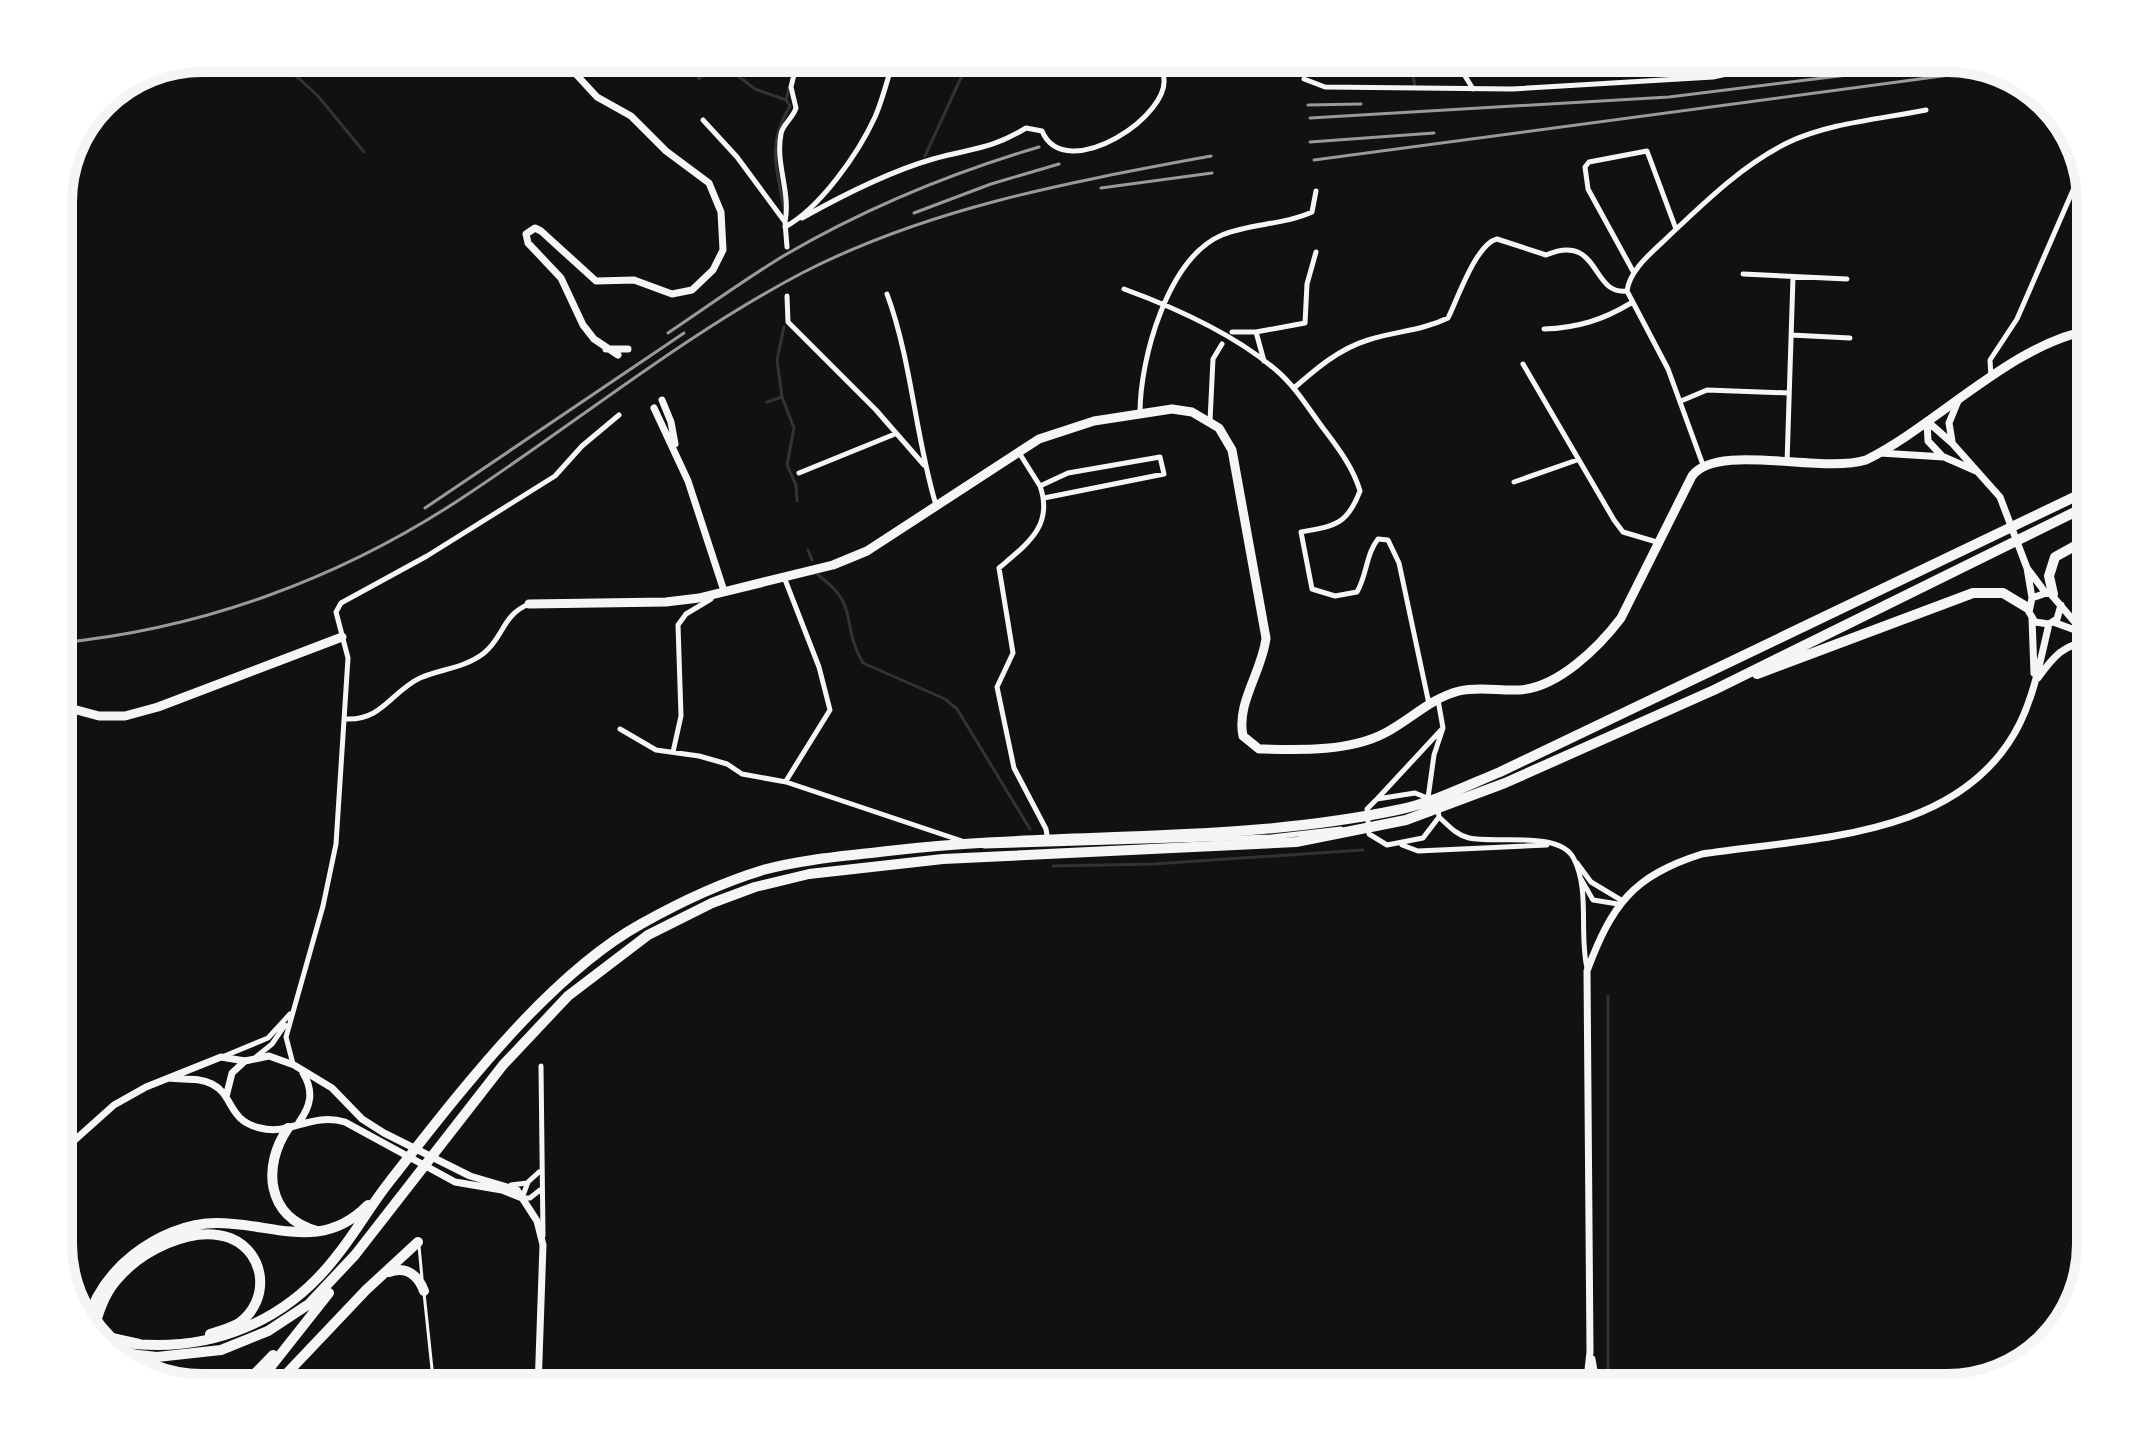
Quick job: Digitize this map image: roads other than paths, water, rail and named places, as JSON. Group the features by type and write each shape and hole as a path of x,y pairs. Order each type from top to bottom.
{"highway":[{"path":"134,1355 192,1356 249,1340 309,1304 355,1255 503,1065 568,996 648,935 712,903 755,887 809,874 943,859 1296,842 1406,820 2077,496"},
{"path":"113,1338 135,1344 181,1345 247,1329 297,1298 317,1280 368,1209 469,1085 559,987 637,926 708,889 805,861 936,845 1298,827 1451,798 1505,783 1714,690 2077,511"},
{"path":"2049,593 2049,576 2055,557 2077,545"},
{"path":"1714,690 1973,593 2003,593 2031,608"},
{"path":"286,1214 277,1203 270,1174 288,1128"},
{"path":"271,1205 305,1228 319,1231"},
{"path":"91,1312 101,1289 119,1266 144,1246 174,1231 216,1223 247,1225 283,1233 319,1231 342,1224 368,1209"},
{"path":"98,1321 105,1296 116,1281 129,1268 171,1242 217,1235 232,1239 252,1255 259,1268 260,1292 253,1308 237,1324 196,1338 135,1344"},
{"path":"286,1374 366,1290 418,1242"},
{"path":"259,1374 348,1271 355,1255"},
{"path":"387,1273 403,1269 420,1280 424,1291"}],"main road":[{"path":"529,604 666,602 833,565 867,551 1017,450 1067,428 1140,413 1172,409 1192,412 1219,428 1232,450 1265,624 1264,656 1240,722 1243,736 1259,749 1346,745 1368,741 1433,702 1469,689 1520,690 1540,686 1567,669 1610,633 1621,618 1692,476 1703,465 1723,459 1844,465 1879,453 2052,342 2077,334"},
{"path":"72,709 99,716 125,716 158,707 342,637"}],"street":[{"path":"574,72 597,97 631,116 666,151 709,183 721,212 724,242 720,258 703,282 682,294 661,292 634,280 596,281 541,231 529,229 526,234 528,243 561,278 583,325 606,349 618,355"},
{"path":"787,247 785,225 789,203 779,150 781,130 796,108 791,87 795,72"},
{"path":"802,218 828,190 875,117 889,72"},
{"path":"785,225 900,172 931,160 994,147 1026,128 1042,131 1046,140 1068,152 1089,150 1109,141 1148,113 1165,89 1163,74 1150,72"},
{"path":"1459,72 1473,90"},
{"path":"1304,79 1325,87 1473,90 1713,77 1736,72"},
{"path":"1703,465 1655,342 1631,303 1627,291 1634,273 1676,229 1748,165 1789,142 1926,110"},
{"path":"703,120 737,157 785,225"},
{"path":"1634,273 1588,189 1585,167 1589,162 1647,151 1676,229"},
{"path":"1991,379 1990,360 2017,319 2075,186"},
{"path":"1140,413 1140,381 1163,303 1196,249 1238,229 1296,219 1312,212 1316,191"},
{"path":"1294,388 1343,350 1370,339 1410,333 1448,318 1480,252 1490,241 1497,239 1546,255 1561,248 1581,253 1590,259 1609,289 1627,291"},
{"path":"1232,332 1256,332 1305,323 1307,284 1316,252"},
{"path":"1743,274 1847,279"},
{"path":"1787,463 1793,277"},
{"path":"1124,289 1163,303 1265,362 1294,388 1355,473 1360,491 1346,518 1333,527 1301,532 1312,589 1335,596 1357,592 1366,576 1372,547 1378,539 1388,540 1399,563 1433,702 1443,728 1434,755 1428,798"},
{"path":"887,294 898,324 924,465 936,505"},
{"path":"787,296 788,322 876,410 924,465"},
{"path":"1544,329 1571,328 1610,316 1631,303"},
{"path":"1256,332 1265,362"},
{"path":"1791,335 1850,338"},
{"path":"1210,422 1213,359 1222,344"},
{"path":"606,349 628,349"},
{"path":"1523,364 1577,460 1623,532 1660,543"},
{"path":"1680,402 1707,390 1789,393"},
{"path":"662,400 724,591 686,614 678,625 681,716 673,752"},
{"path":"1952,443 1949,423 1958,401"},
{"path":"654,408 676,450"},
{"path":"294,1065 286,1037 336,844 348,658 336,612 341,603 427,556 555,476 582,446 619,415"},
{"path":"1927,421 1952,443 2000,497 2027,568 2035,683"},
{"path":"1927,421 1928,441 1944,457 1981,474"},
{"path":"799,473 895,434"},
{"path":"1017,450 1040,486 1044,498 1043,522 999,568 1013,653 997,687 1014,768 1046,829 1048,846"},
{"path":"1879,453 1944,457"},
{"path":"1040,486 1068,473 1160,457 1164,474 1044,498"},
{"path":"1514,482 1577,460"},
{"path":"2027,568 2077,624"},
{"path":"783,576 819,667 830,710 826,722 797,758 786,782"},
{"path":"2031,608 2049,593"},
{"path":"346,719 360,720 377,713 418,679 469,663 486,651 512,611 529,604"},
{"path":"1587,971 1603,928 1620,902 1654,873 1702,854 1905,820 1944,803 1978,778 2019,726 2035,683 2051,623 2061,605"},
{"path":"2031,608 2051,623 2077,633"},
{"path":"2035,683 2053,657 2077,642"},
{"path":"1331,829 1367,809 1443,728"},
{"path":"620,729 656,750 727,764 742,774 786,782 930,833 990,848 1271,837 1331,829 1369,834 1387,845 1423,838 1439,817"},
{"path":"1377,799 1415,793 1437,802 1439,817 1466,838 1551,845 1565,850 1591,882 1620,902"},
{"path":"1367,809 1369,834"},
{"path":"1397,844 1418,851 1551,845"},
{"path":"1574,859 1593,900 1620,902"},
{"path":"1579,875 1582,946 1587,971 1590,1352 1588,1374"},
{"path":"256,1057 272,1044 293,1010"},
{"path":"72,1142 114,1105 146,1087 268,1038 293,1010"},
{"path":"226,1099 232,1073 245,1061 269,1056 294,1065 332,1088 362,1119 384,1133 470,1176 511,1185 528,1182"},
{"path":"221,1057 245,1061"},
{"path":"538,1374 543,1245 541,1066"},
{"path":"299,1122 308,1110 311,1096 302,1071"},
{"path":"169,1078 207,1082 221,1090 235,1116 245,1123 270,1130 288,1128 317,1118 345,1122 455,1182 502,1190 522,1198 530,1198 540,1189"},
{"path":"522,1198 528,1182 540,1171"},
{"path":"511,1185 537,1221 543,1245"},
{"path":"1590,1352 1594,1374"}],"lane":[{"path":"418,1242 433,1374"}],"waterway":[{"path":"292,72 318,96 364,152"},
{"path":"298,78 300,72"},
{"path":"697,72 699,79 708,72"},
{"path":"733,72 755,89 786,100"},
{"path":"925,156 964,72"},
{"path":"1412,72 1415,87"},
{"path":"784,208 775,156 778,132 790,106 786,100 789,88"},
{"path":"784,327 777,360 782,397 794,428 787,465 796,485 797,501"},
{"path":"767,402 782,397"},
{"path":"808,550 812,560"},
{"path":"818,575 840,596 863,663 945,699 957,709 1030,829"},
{"path":"1053,866 1153,864 1363,850"},
{"path":"1608,996 1608,1371"}],"railway":[{"path":"1310,118 1669,97 1872,72"},
{"path":"1314,160 1964,73"},
{"path":"1308,105 1361,104"},
{"path":"1310,142 1434,133"},
{"path":"668,333 770,264 846,222 941,180 1039,147"},
{"path":"72,641 165,626 218,612 269,595 368,552 462,498 714,324 802,273 851,250 951,214 1002,200 1211,156"},
{"path":"914,213 991,184 1059,164"},
{"path":"1101,188 1212,173"},
{"path":"425,508 684,333"}]}
